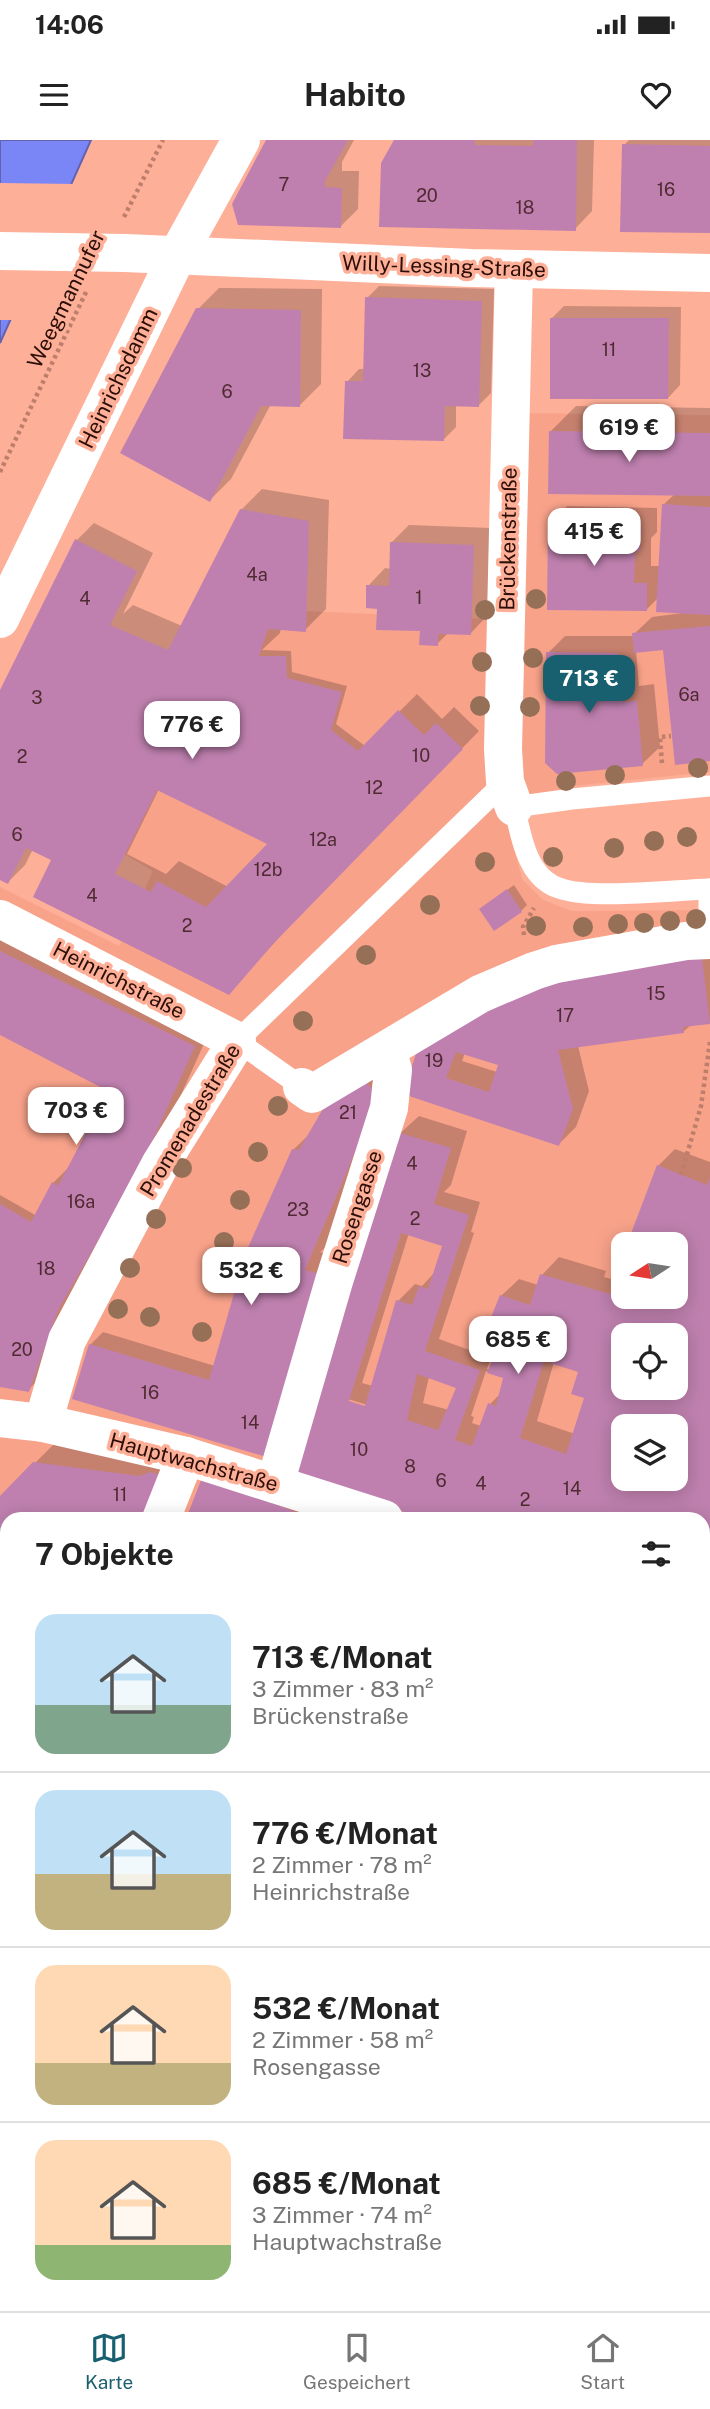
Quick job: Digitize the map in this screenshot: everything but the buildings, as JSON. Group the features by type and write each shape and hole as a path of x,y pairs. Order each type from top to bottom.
{"street":[{"name":"Heinrichsdamm","path":"0,619 177,256 241,140"},
{"name":"Willy-Lessing-Straße","path":"0,251 123,238 177,256 514,269 710,273"},
{"name":"Brückenstraße","path":"503,796 514,269"},
{"name":"Heinrichstraße","path":"0,919 237,1041"},
{"path":"302,1087 312,1094 480,993 545,968 686,941 709,940"},
{"name":"Promenadestraße","path":"43,1423 67,1340 73,1328 161,1163 237,1041"},
{"name":"Rosengasse","path":"275,1484 334,1281 389,1108 393,1070 387,1050"},
{"name":"Hauptwachstraße","path":"0,1418 43,1423 186,1456 362,1512"},
{"path":"164,1512 186,1456"}],"lane":[{"path":"709,940 710,889 592,894 561,890 547,883 533,867 503,796 572,799 710,786"},
{"name":"Promenadestraße","path":"237,1041 503,796"},
{"path":"237,1041 302,1087"}],"path":[{"name":"Weegmannufer","path":"123,238 163,140"},
{"name":"Weegmannufer","path":"0,472 91,281"},
{"path":"545,968 526,950 523,927 547,883"},
{"path":"681,1175 701,1106 710,1042"}],"shaded area":[{"path":"514,413 710,415 710,772 572,786 518,803 513,844 522,879 543,900 572,911 710,910 710,1512 0,1512 0,887 119,946 153,871 95,837 212,607 507,620"}],"water":[{"path":"0,140 91,140 0,343"}],"pier":[{"path":"0,183 75,184 14,320 0,320"}]}
